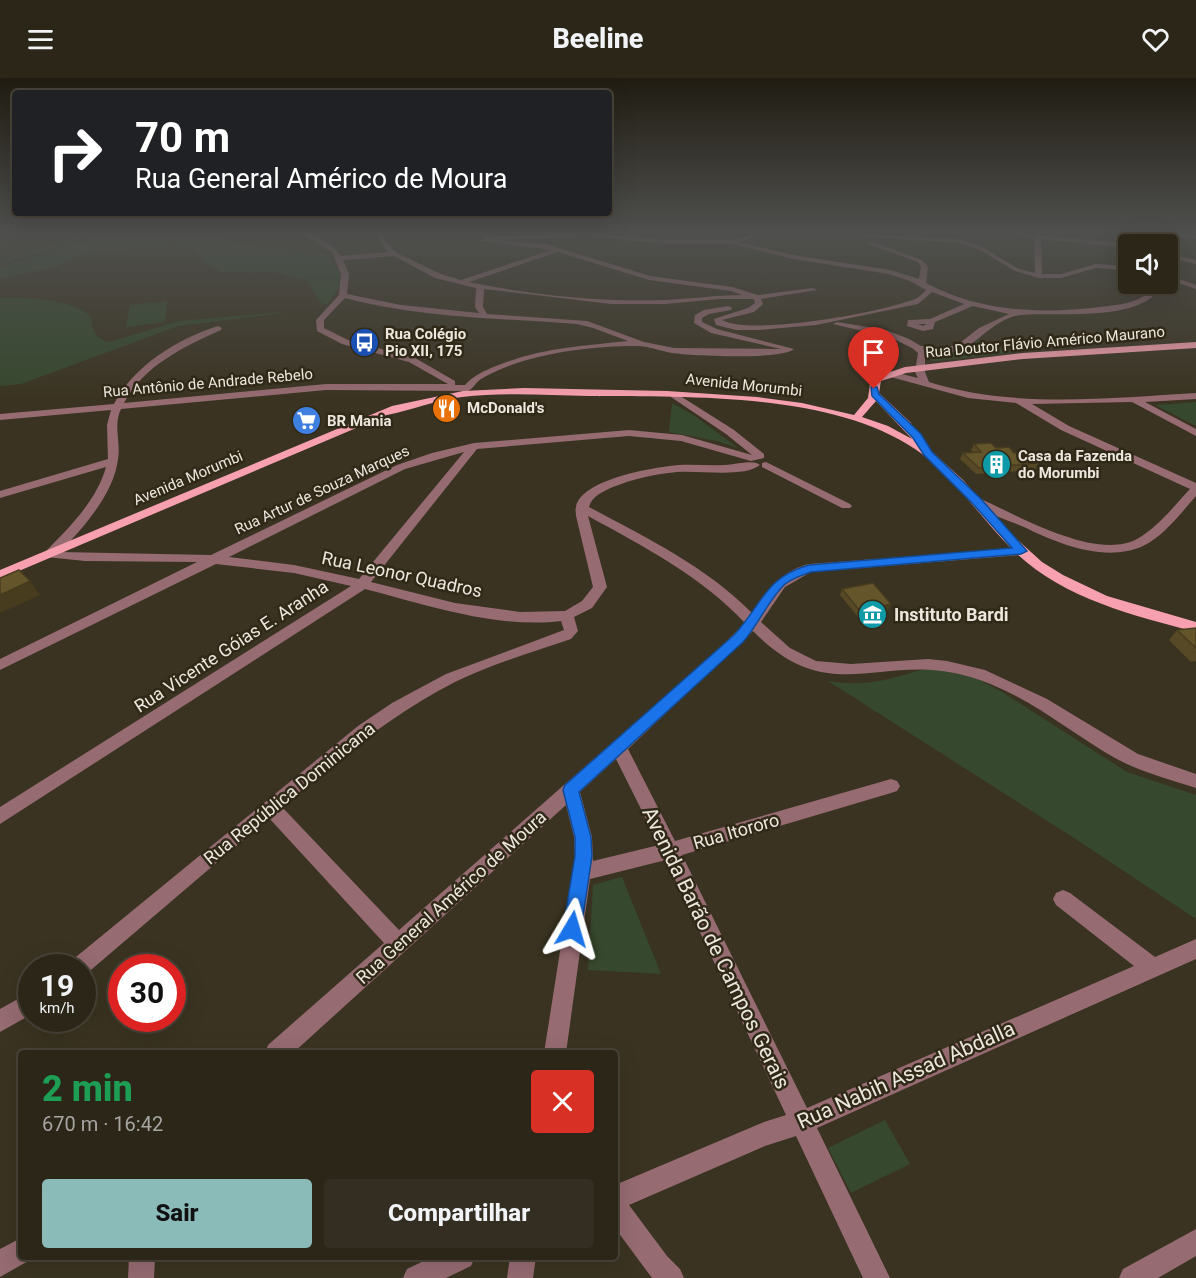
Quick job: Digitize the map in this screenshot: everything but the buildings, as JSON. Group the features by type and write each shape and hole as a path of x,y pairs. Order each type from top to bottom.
{"main road":[{"name":"Rua Doutor Flávio Américo Maurano","path":"890,374 921,367 1064,353 1196,345"},
{"path":"856,418 873,399 878,379 890,374"},
{"name":"Avenida Morumbi","path":"468,388 508,392"},
{"path":"425,400 460,393 468,388"},
{"name":"Avenida Morumbi","path":"0,575 388,412 425,400 464,394 508,392 674,395 778,402 856,418 888,430 928,453 977,501 1021,551 1047,572 1122,606 1196,627"},
{"path":"873,399 887,406 906,424 928,453"},
{"path":"888,430 903,430 906,424"}],"street":[{"path":"344,288 343,295 320,320 320,329 333,338 400,356 446,381 468,388 476,378 526,357 561,350 639,343"},
{"path":"480,288 479,307 485,316"},
{"path":"484,288 583,311 609,330 639,343 685,352 790,350 707,329 700,325 698,320 707,312 741,305 753,297"},
{"path":"724,288 753,297 759,304 755,308 723,316 717,321 726,326 751,327 857,316 915,302 923,298 931,289 971,304 1017,313 1069,313 1125,306 1152,294"},
{"path":"343,295 391,308 485,316 583,311 644,303 719,297 753,297 813,290"},
{"path":"931,321 971,304"},
{"path":"816,322 883,332 920,350 958,349 982,330 1017,313"},
{"path":"748,339 751,327"},
{"path":"50,554 72,530 106,481 113,461 112,420 131,387 157,362 193,339 218,328"},
{"path":"920,350 921,375 925,383"},
{"path":"425,400 420,386 428,370"},
{"path":"890,374 970,396 1017,400 1134,400 1196,396"},
{"name":"Rua Antônio de Andrade Rebelo","path":"0,417 326,387 468,388"},
{"path":"674,395 730,432 758,461 734,469 671,470 641,474 616,482 589,495 581,508 674,560 732,602 771,641 813,665 828,669 858,671 896,665 940,665 965,670 1037,700 1125,755 1196,781"},
{"path":"699,411 701,404 708,397"},
{"path":"977,501 1065,540 1090,547 1111,549 1138,544 1149,537 1196,488 1065,428 1017,400"},
{"path":"1134,400 1196,433"},
{"name":"Rua Artur de Souza Marques","path":"0,665 401,467 436,455 474,446 629,433 682,438 758,461 846,506"},
{"name":"Rua Vicente Góias E. Aranha","path":"0,816 362,585 474,446"},
{"path":"0,495 113,461"},
{"name":"Rua Leonor Quadros","path":"50,554 212,560 294,569 432,603 553,617 573,614 594,599 600,588 581,508"},
{"path":"72,530 77,543 96,557"},
{"name":"Rua General Américo de Moura","path":"279,1050 718,658 753,621 779,584 788,576 809,568 1021,551"},
{"name":"Rua República Dominicana","path":"95,954 348,742 398,707 474,668 566,636 571,625 567,615"},
{"name":"Avenida Barão de Campos Gerais","path":"618,748 671,850 800,1123 877,1278"},
{"name":"Rua Itororo","path":"580,873 671,850 891,786"},
{"path":"556,1050 584,856 583,837 571,790"},
{"path":"270,807 399,944"},
{"path":"1063,899 1152,967"},
{"name":"Rua Nabih Assad Abdalla","path":"618,1197 764,1134 800,1123 1196,949"},
{"path":"0,1021 18,1010"},
{"path":"618,1211 658,1265 671,1278"},
{"path":"1132,1278 1196,1242"},
{"path":"0,1264 18,1253"},
{"path":"141,1278 142,1260"},
{"path":"416,1278 455,1260"},
{"path":"520,1278 523,1260"}],"green space":[{"path":"312,288 339,288 328,304 322,304"},
{"path":"0,298 47,300 70,305 91,316 97,336 110,342 178,321 282,312 178,326 21,384 0,386"},
{"path":"167,301 165,322 126,327 130,305"},
{"path":"977,339 1010,353 934,361 929,359 930,352 961,352"},
{"path":"1196,402 1196,426 1155,405 1156,405"},
{"path":"672,403 695,416 738,448 717,441 669,432"},
{"path":"936,666 972,676 1002,692 1127,772 1196,795 1196,919 828,681 871,682"},
{"path":"622,877 661,974 588,970 593,885"},
{"path":"885,1120 910,1164 851,1193 828,1148"}],"place":[{"name":"Rua Colégio Pio XII, 175","path":"364,343"},
{"name":"McDonald's","path":"446,408"},
{"name":"BR Mania","path":"306,421"},
{"name":"Casa da Fazenda do Morumbi","path":"997,465"},
{"name":"Instituto Bardi","path":"873,614"}],"route":[{"path":"572,929 584,856 583,837 571,790 738,638 750,626 779,584 788,576 809,568 1021,551 977,501 928,453 906,424 875,395 874,389"}]}
